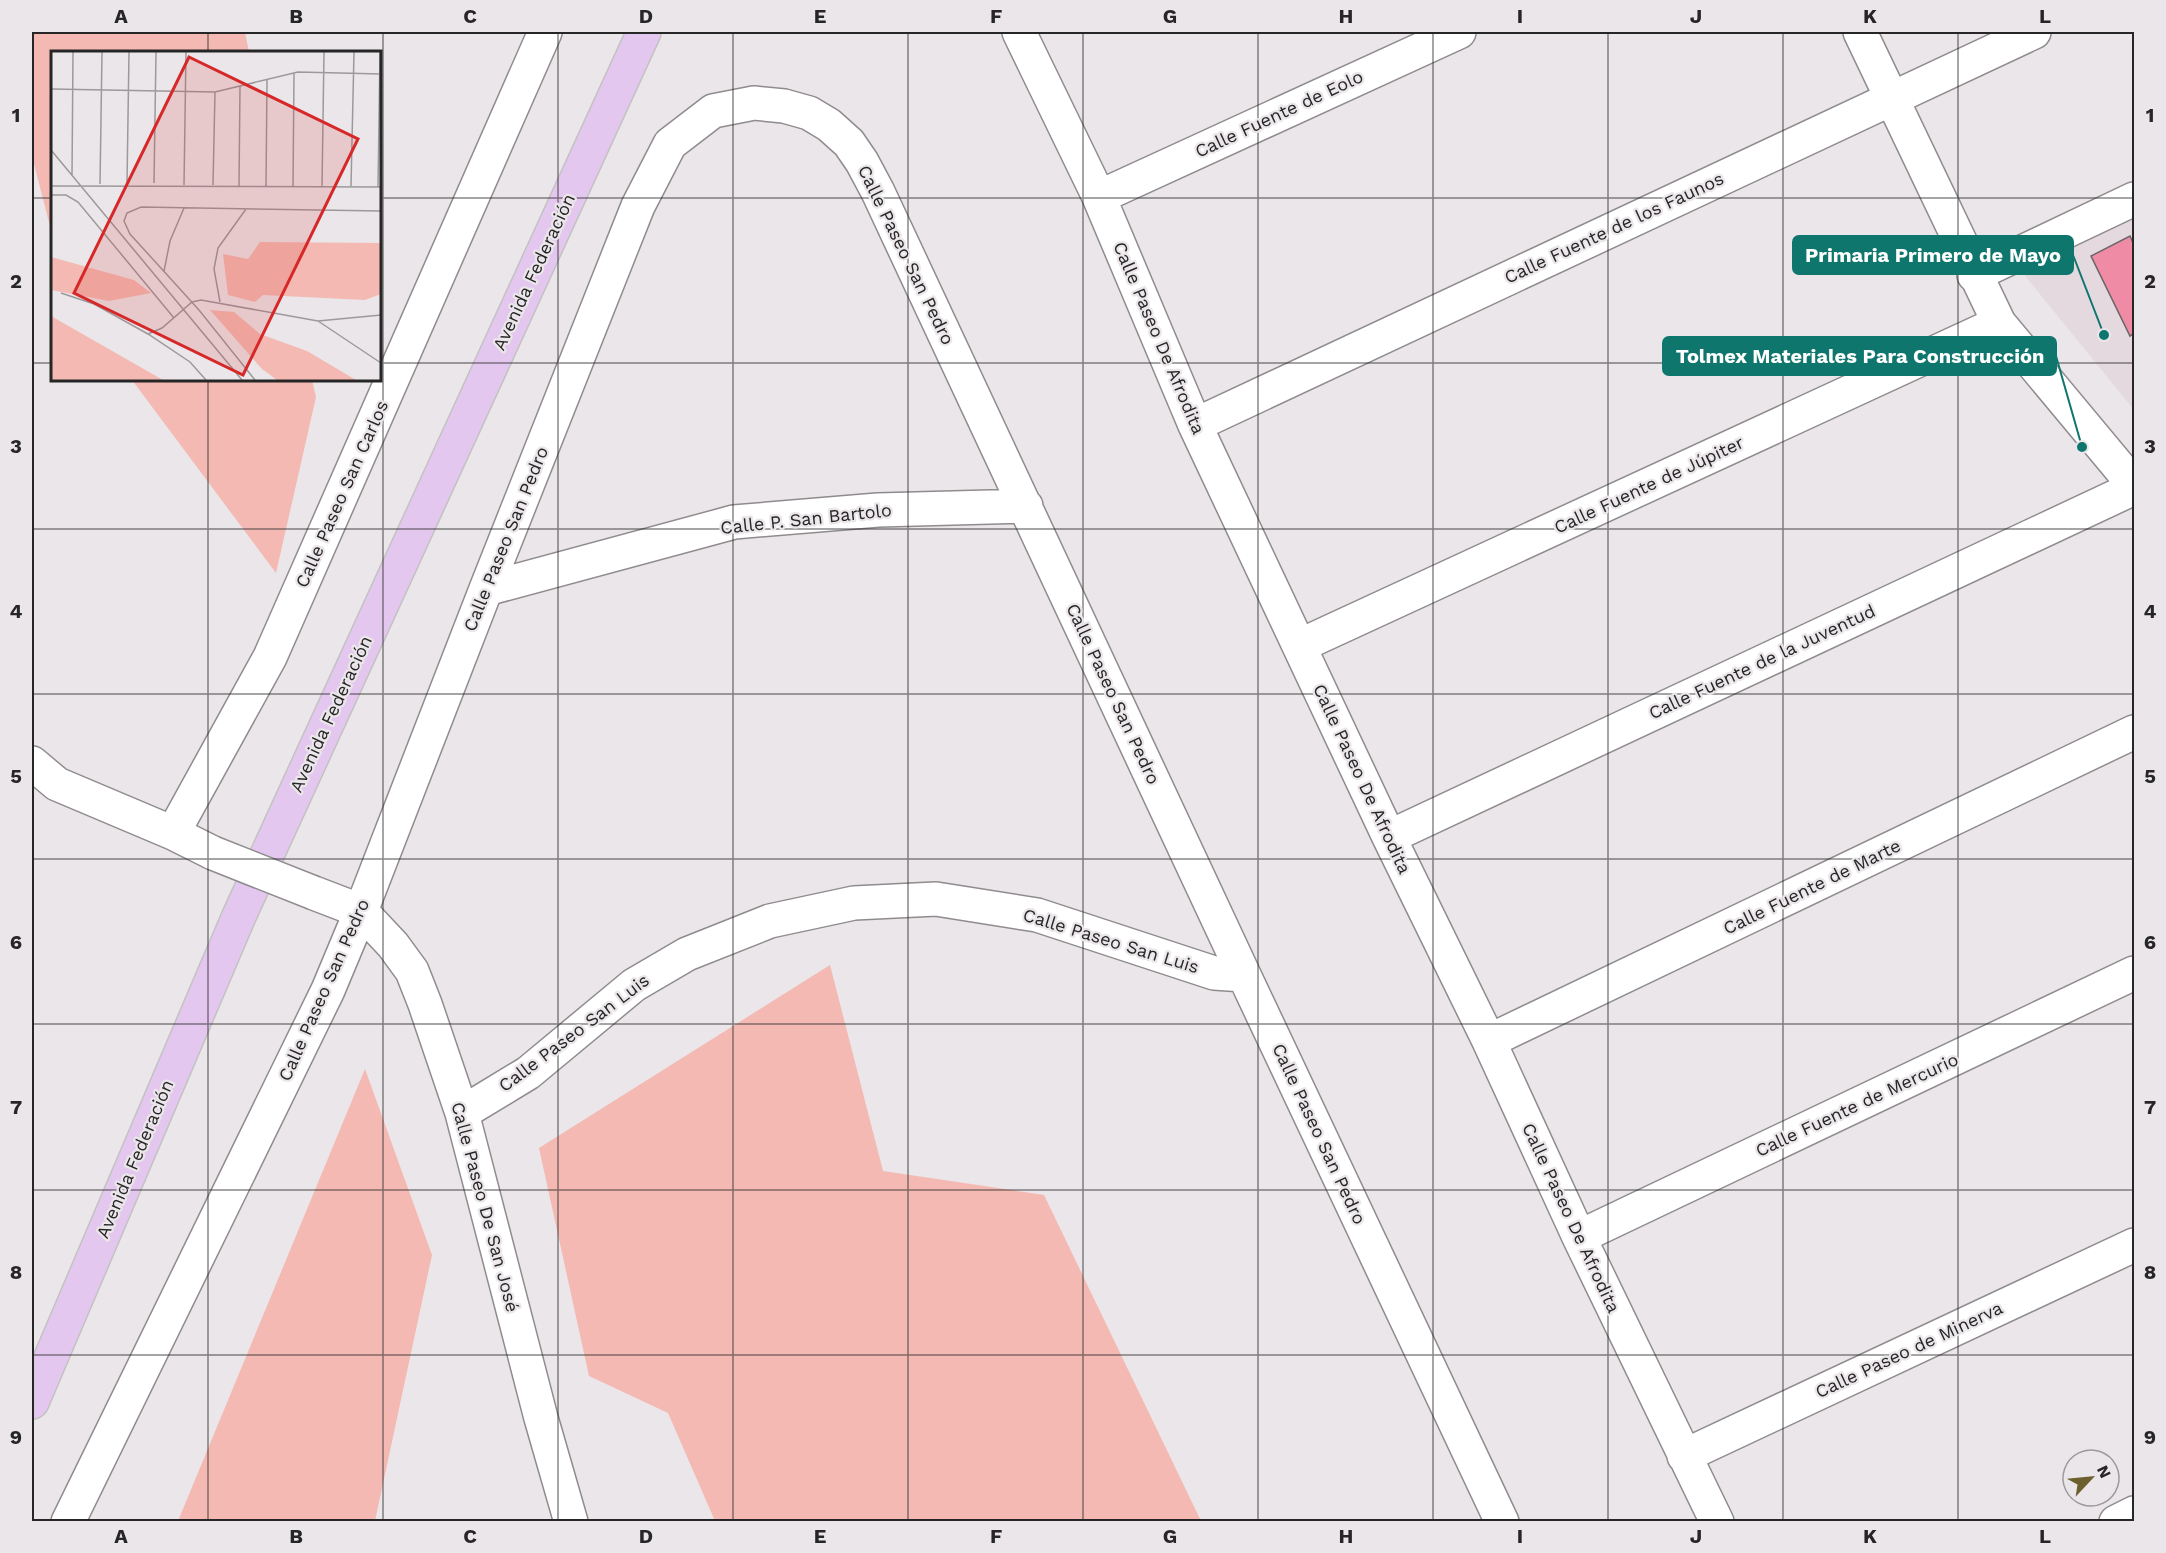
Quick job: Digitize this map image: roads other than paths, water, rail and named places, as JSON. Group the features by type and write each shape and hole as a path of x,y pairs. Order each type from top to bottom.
{"main road":[{"name":"Avenida Federación","path":"32,1402 239,916 644,32"}],"street":[{"name":"Calle Paseo San Carlos","path":"174,832 270,657 545,32"},
{"name":"Calle Paseo De Afrodita","path":"1019,32 1099,197 1195,425 1389,837 1489,1041 1579,1237 1717,1521"},
{"name":"Calle Fuente de Eolo","path":"1099,197 1459,32"},
{"path":"1860,32 1998,323 2134,486"},
{"name":"Calle Fuente de los Faunos","path":"1195,425 2034,32"},
{"name":"Calle Paseo San Pedro","path":"68,1521 328,990 638,206 670,144 712,111 754,103 784,106 809,113 829,125 849,143 878,192 1502,1521"},
{"path":"1974,275 2134,199"},
{"name":"Calle Fuente de Júpiter","path":"1299,646 1998,323"},
{"name":"Calle Fuente de la Juventud","path":"1389,837 2134,486"},
{"name":"Calle P. San Bartolo","path":"486,589 734,522 878,510 1026,506"},
{"name":"Calle Fuente de Marte","path":"1489,1041 2134,732"},
{"path":"32,763 44,790 174,832 213,853 361,911"},
{"name":"Calle Paseo San Luis","path":"462,1113 528,1073 634,985 687,954 770,921 854,903 936,899 1036,915 1214,973 1244,975"},
{"name":"Calle Paseo De San José","path":"361,911 393,945 412,971 425,1004 462,1113 541,1418 571,1521"},
{"name":"Calle Fuente de Mercurio","path":"1579,1237 2134,973"},
{"name":"Calle Paseo de Minerva","path":"1684,1456 2134,1245"},
{"path":"2116,1521 2134,1513"}],"place":[{"name":"Primaria Primero de Mayo","path":"2104,335"},
{"name":"Tolmex Materiales Para Construcción","path":"2082,447"}]}
